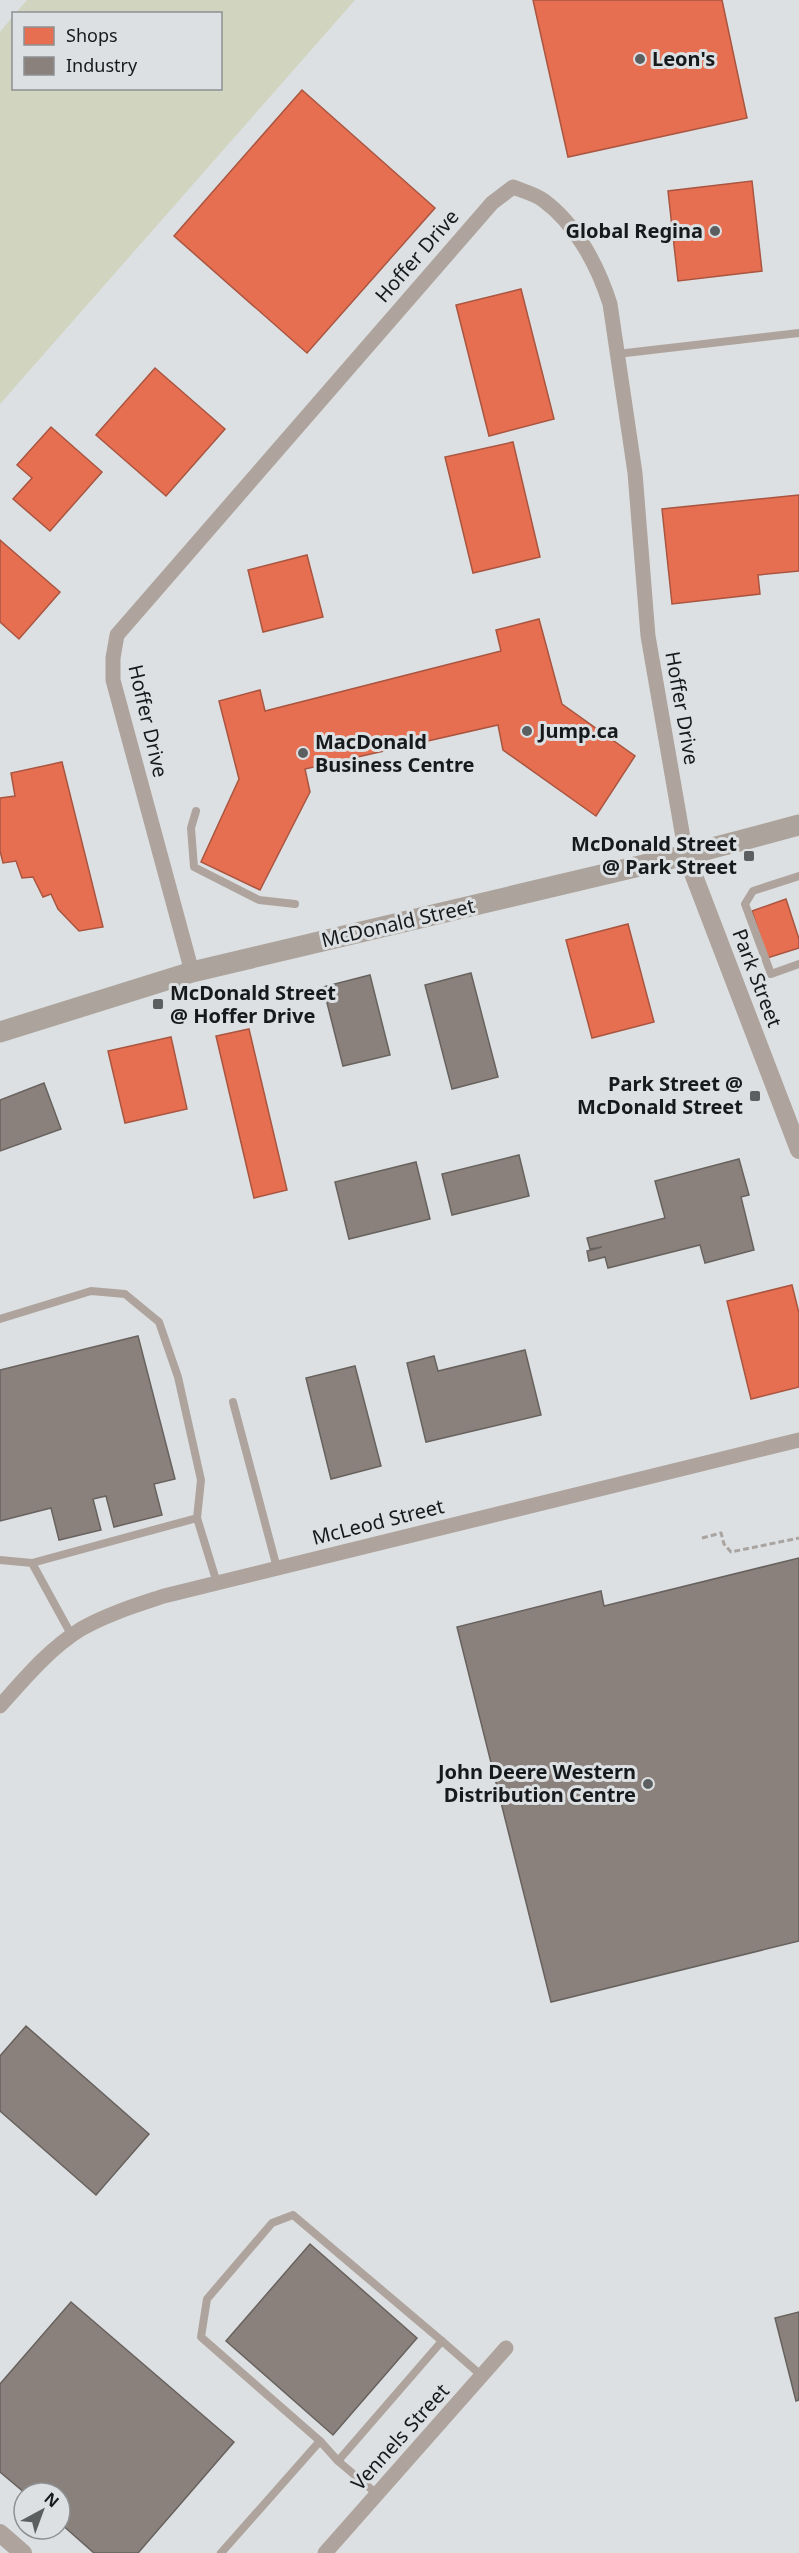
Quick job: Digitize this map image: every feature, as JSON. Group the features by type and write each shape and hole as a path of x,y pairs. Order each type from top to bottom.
{"main road":[{"name":"McDonald Street","path":"0,1032 192,972 686,855 799,825"}],"street":[{"name":"Hoffer Drive","path":"192,972 113,680 113,658 117,635 492,203 513,188 542,199 565,222 585,249 602,278 610,304 634,473 648,636 686,855"},
{"name":"Park Street","path":"686,855 799,1150"},
{"name":"McLeod Street","path":"0,1706 38,1663 81,1629 120,1611 164,1596 799,1440"},
{"name":"Vennels Street","path":"332,2549 377,2494 506,2348"},
{"path":"0,2533 23,2553"}],"lane":[{"path":"617,354 799,333"},
{"path":"196,811 191,828 194,867 259,900 295,904"},
{"path":"799,876 753,891 745,904 771,974 799,964"},
{"path":"0,1319 91,1291 125,1294 159,1322 178,1377 201,1480 197,1518 217,1583"},
{"path":"233,1402 277,1568"},
{"path":"0,1560 32,1563 197,1518"},
{"path":"32,1563 72,1636"},
{"path":"377,2494 201,2337 207,2299 272,2223 293,2214 482,2376"},
{"path":"338,2461 442,2341"},
{"path":"221,2553 320,2441"}],"path":[{"path":"702,1538 721,1533 724,1545 731,1552 799,1538"}],"green space":[{"path":"27,0 355,0 0,404 0,32 12,17 12,90 222,90 222,12 17,12"}],"building: Shops":[{"name":"Leon's","path":"533,0 722,0 747,118 568,157"},
{"path":"302,90 435,208 307,353 174,236"},
{"name":"Global Regina","path":"752,181 762,271 678,281 668,191"},
{"path":"521,289 554,419 489,436 456,305"},
{"path":"155,368 225,429 166,496 96,435"},
{"path":"51,427 102,472 50,531 13,499 32,478 17,465"},
{"path":"513,442 540,557 473,573 445,457"},
{"path":"799,495 799,571 758,575 760,594 672,604 662,509"},
{"path":"0,540 60,592 19,639 0,622"},
{"path":"307,555 323,617 263,632 248,570"},
{"name":"MacDonald Business Centre","path":"539,619 562,704 635,756 596,816 503,750 498,725 305,769 310,792 260,890 201,862 239,779 219,701 260,690 265,711 501,651 496,630"},
{"path":"62,762 103,927 79,931 58,909 51,894 43,897 33,877 22,878 16,861 3,863 0,851 0,798 15,796 11,773"},
{"path":"786,899 799,939 799,948 767,958 752,911"},
{"path":"628,924 654,1022 592,1038 566,940"},
{"path":"249,1029 287,1190 254,1198 216,1036"},
{"path":"171,1037 187,1109 125,1123 108,1051"},
{"path":"792,1285 799,1313 799,1387 751,1399 727,1301"}],"building: Industry":[{"path":"471,973 498,1077 452,1089 425,985"},
{"path":"370,975 390,1055 343,1066 323,987"},
{"path":"44,1083 61,1129 0,1151 0,1100"},
{"path":"519,1155 529,1196 452,1215 442,1174"},
{"path":"739,1159 749,1195 741,1197 754,1250 705,1263 700,1245 608,1268 605,1257 589,1261 587,1251 602,1247 590,1249 587,1238 665,1218 655,1181"},
{"path":"416,1162 430,1219 349,1239 335,1182"},
{"path":"138,1336 175,1479 154,1484 162,1515 114,1527 106,1496 93,1499 101,1530 59,1540 51,1508 0,1521 0,1370"},
{"path":"525,1350 541,1415 426,1442 407,1363 434,1356 438,1371"},
{"path":"355,1366 381,1466 331,1479 306,1378"},
{"name":"John Deere Western Distribution Centre","path":"799,1558 799,1941 551,2002 457,1627 601,1591 604,1606"},
{"path":"26,2026 149,2134 96,2195 0,2111 0,2056"},
{"path":"310,2244 417,2338 333,2435 226,2341"},
{"path":"71,2302 234,2442 138,2553 94,2553 72,2534 72,2481 12,2482 0,2472 0,2384"},
{"path":"799,2312 799,2400 796,2401 775,2318"}],"place":[{"name":"Leon's","path":"640,59"},
{"name":"Global Regina","path":"715,231"},
{"name":"Jump.ca","path":"527,731"},
{"name":"MacDonald Business Centre","path":"303,753"},
{"name":"McDonald Street @ Park Street","path":"749,856"},
{"name":"McDonald Street @ Hoffer Drive","path":"158,1004"},
{"name":"Park Street @ McDonald Street","path":"755,1096"},
{"name":"John Deere Western Distribution Centre","path":"648,1784"}]}
